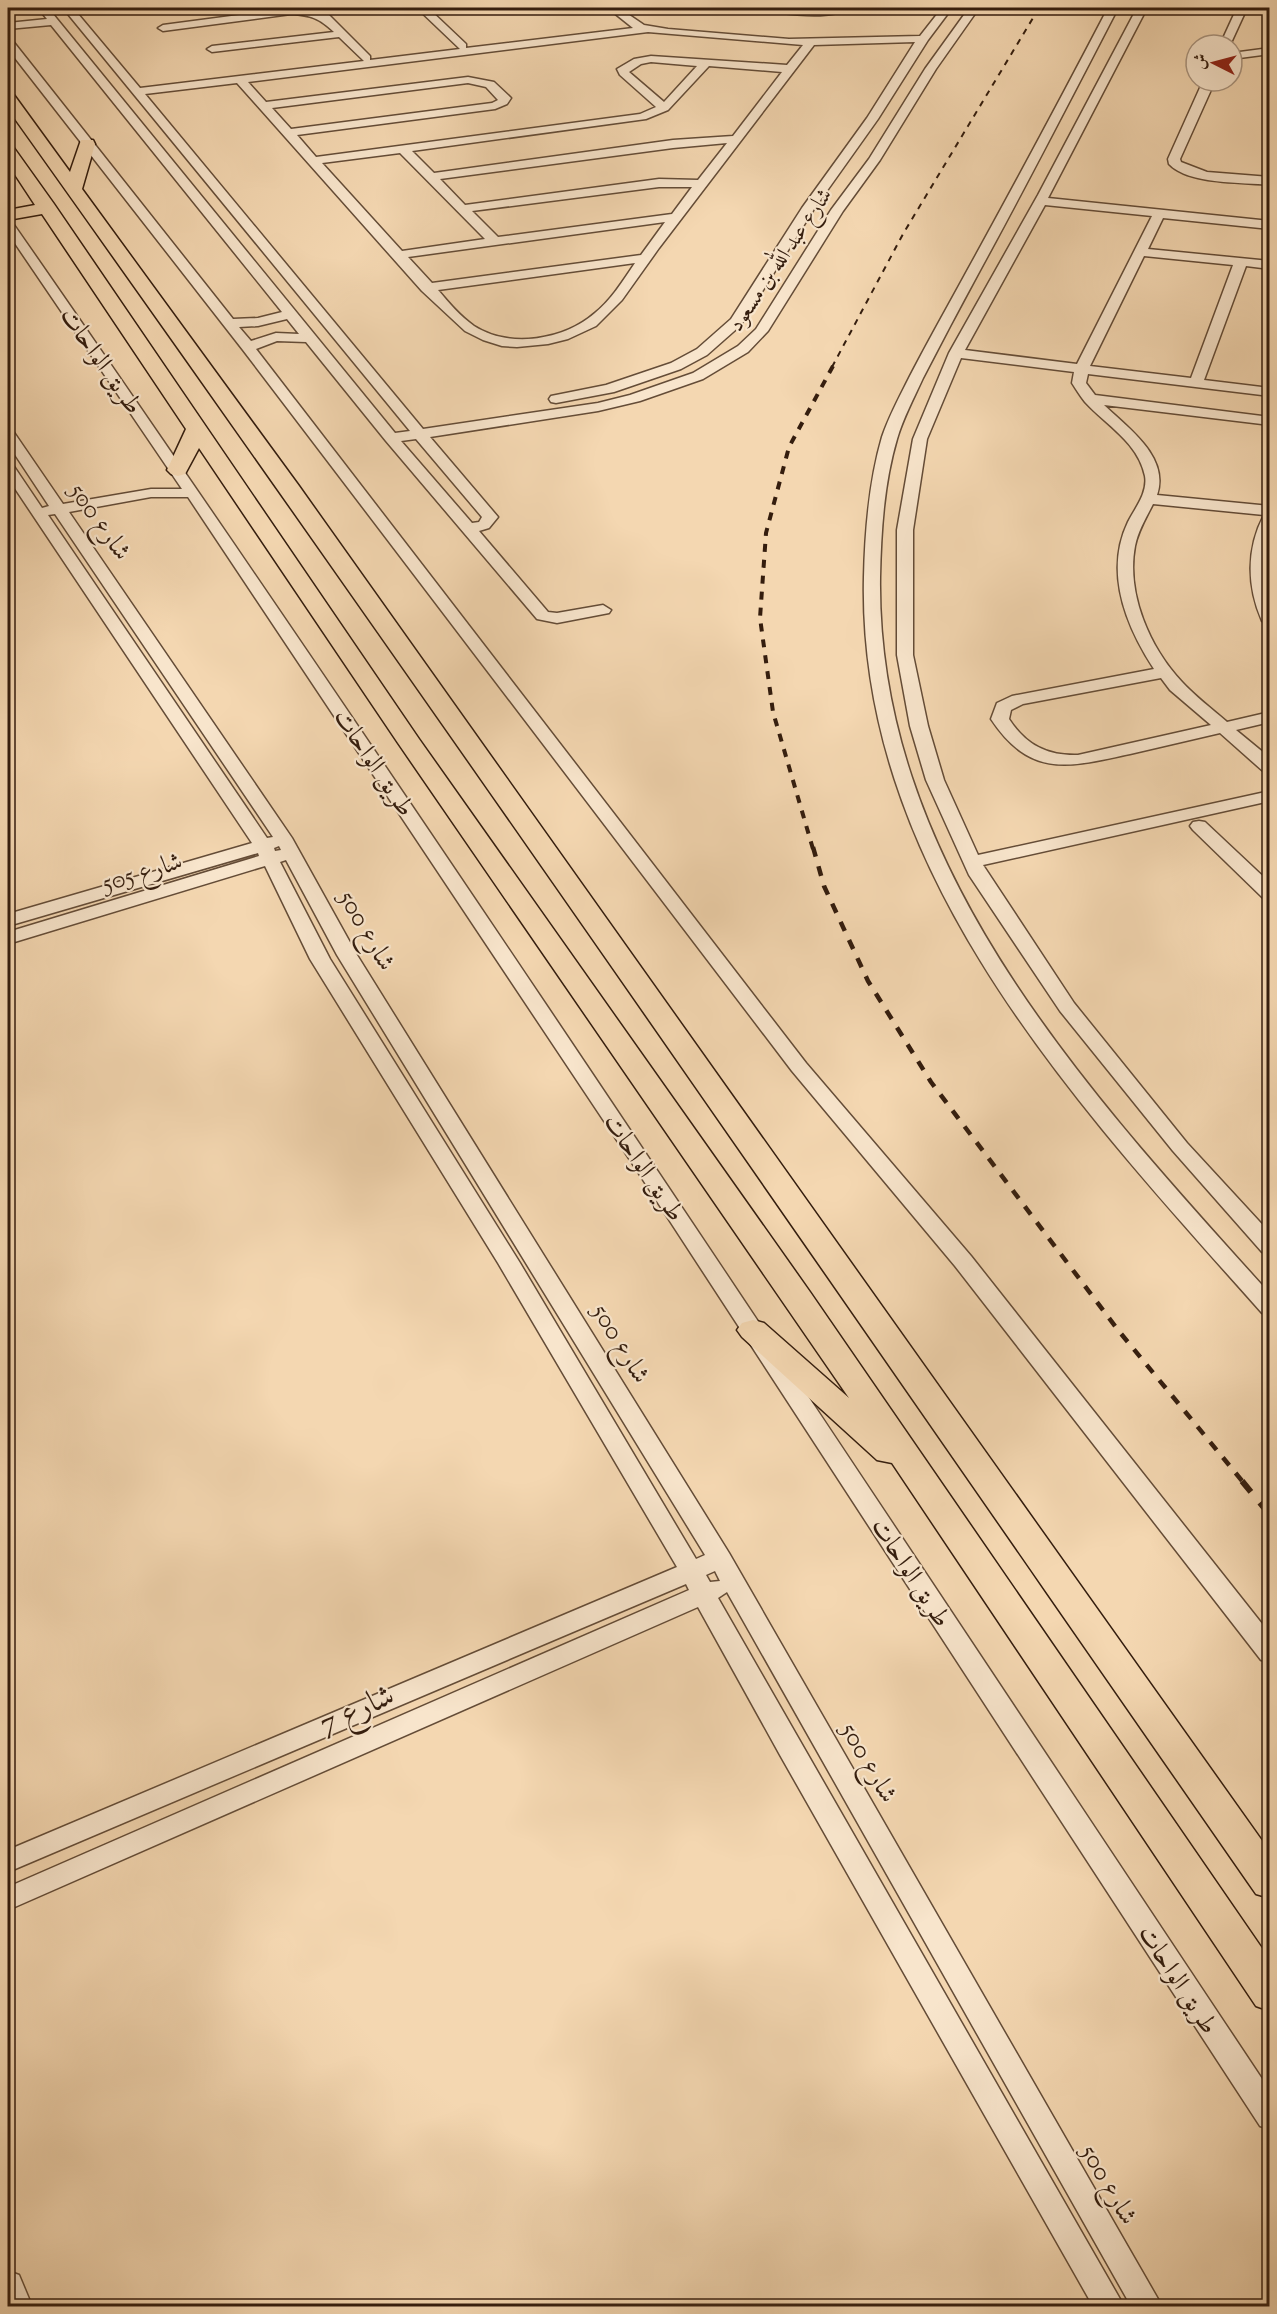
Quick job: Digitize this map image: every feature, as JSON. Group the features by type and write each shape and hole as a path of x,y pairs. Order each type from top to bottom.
{"highway":[{"path":"8,98 291,491 1269,1883"},
{"path":"73,191 87,144"},
{"name":"طريق الواحات","path":"8,152 398,725 792,1290 1269,1994"},
{"path":"8,215 48,208"},
{"path":"178,470 197,428"},
{"path":"753,1330 925,1485"}],"street":[{"path":"43,8 386,432 543,616 561,618 603,610"},
{"path":"68,8 84,8"},
{"path":"68,8 490,517 484,525 468,529"},
{"path":"422,8 462,46"},
{"path":"613,8 636,25 648,30"},
{"path":"628,8 662,24 731,35 810,43 926,34"},
{"path":"762,8 819,12 843,8"},
{"name":"شارع عبد الله بن مسعود","path":"537,402 609,389 645,378 676,366 702,352 721,337 736,322 808,208 846,157 926,34 947,8"},
{"name":"شارع عبد الله بن مسعود","path":"386,432 419,434 607,405 668,388 723,363 743,350 758,335 837,210 874,159 933,66 974,8"},
{"path":"1113,8 909,392 891,435 877,504 869,580 879,688 887,727 905,784 948,882 987,953 1034,1026 1103,1118 1269,1308"},
{"path":"1142,8 1042,198 956,352 920,439 907,506 904,581 905,655 919,726 935,780 975,868 1067,1007 1180,1147 1269,1247"},
{"path":"1231,33 1242,8"},
{"path":"163,28 305,11 324,16 366,58"},
{"path":"8,26 54,22"},
{"path":"135,89 636,25"},
{"path":"135,89 240,80 648,30 816,38 926,34"},
{"path":"212,49 341,34"},
{"path":"8,42 248,347 799,1067 963,1261 1269,1653"},
{"path":"240,80 428,288 472,330 489,338 506,342 544,341 575,331 605,313 644,258 810,43"},
{"path":"1244,54 1269,51"},
{"path":"664,108 630,79 623,69 628,64 651,59 790,69"},
{"path":"313,161 648,115 664,108 707,62"},
{"path":"264,106 468,80 490,84 505,98 503,102 495,106 288,133"},
{"path":"1204,93 1174,159 1175,164 1181,169 1199,174 1269,181"},
{"path":"1061,106 1089,109"},
{"path":"130,117 156,115"},
{"path":"431,177 673,144 736,139"},
{"path":"403,149 495,242"},
{"path":"846,157 874,159"},
{"path":"462,209 659,183 702,184"},
{"path":"1042,198 1159,214 1269,225"},
{"path":"1042,198 1269,218"},
{"path":"1159,214 1082,368 1079,383 1090,399 1132,437 1148,457 1153,478 1149,499 1134,526 1127,555 1126,585 1134,617 1165,672 1176,686 1269,768"},
{"path":"398,255 676,218"},
{"name":"طريق الواحات","path":"8,225 178,470 753,1330 1269,2117"},
{"path":"1140,252 1269,265"},
{"path":"428,288 644,258"},
{"path":"1196,383 1241,262"},
{"path":"229,323 258,322 290,314"},
{"path":"248,347 276,337 312,338"},
{"path":"956,352 1269,392"},
{"path":"909,392 938,395"},
{"path":"1090,399 1269,421"},
{"path":"386,432 409,421 430,418"},
{"name":"شارع 500","path":"8,434 45,506 347,955 720,1559 1148,2307"},
{"name":"شارع 500","path":"8,468 45,506"},
{"path":"45,506 147,482 178,470"},
{"path":"45,506 151,493 193,493"},
{"path":"1149,499 1269,511"},
{"path":"1269,517 1257,560 1258,587 1269,621"},
{"path":"1165,672 1018,700 1003,707 1000,719 1022,747 1030,753 1046,759 1065,761 1269,717"},
{"path":"975,868 1269,796"},
{"path":"975,868 1199,826 1269,810"},
{"path":"1199,826 1269,894"},
{"name":"شارع 500","path":"277,849 320,959 509,1263 691,1571 789,1748 1105,2300"},
{"name":"شارع 505","path":"8,920 277,849"},
{"name":"شارع 505","path":"8,938 277,849"},
{"name":"شارع 7","path":"8,1862 720,1559"},
{"name":"شارع 7","path":"8,1899 732,1582"},
{"path":"789,1748 823,1737"},
{"path":"958,2042 989,2029"},
{"path":"1105,2300 1131,2278"},
{"path":"8,2285 17,2307"}],"railway":[{"path":"832,367 903,234 1039,8"},
{"path":"813,849 773,712 760,618 766,533 789,447 833,366"},
{"path":"813,847 824,886 868,981 931,1082 1118,1330 1243,1482"},
{"path":"1242,1481 1270,1515"}]}
